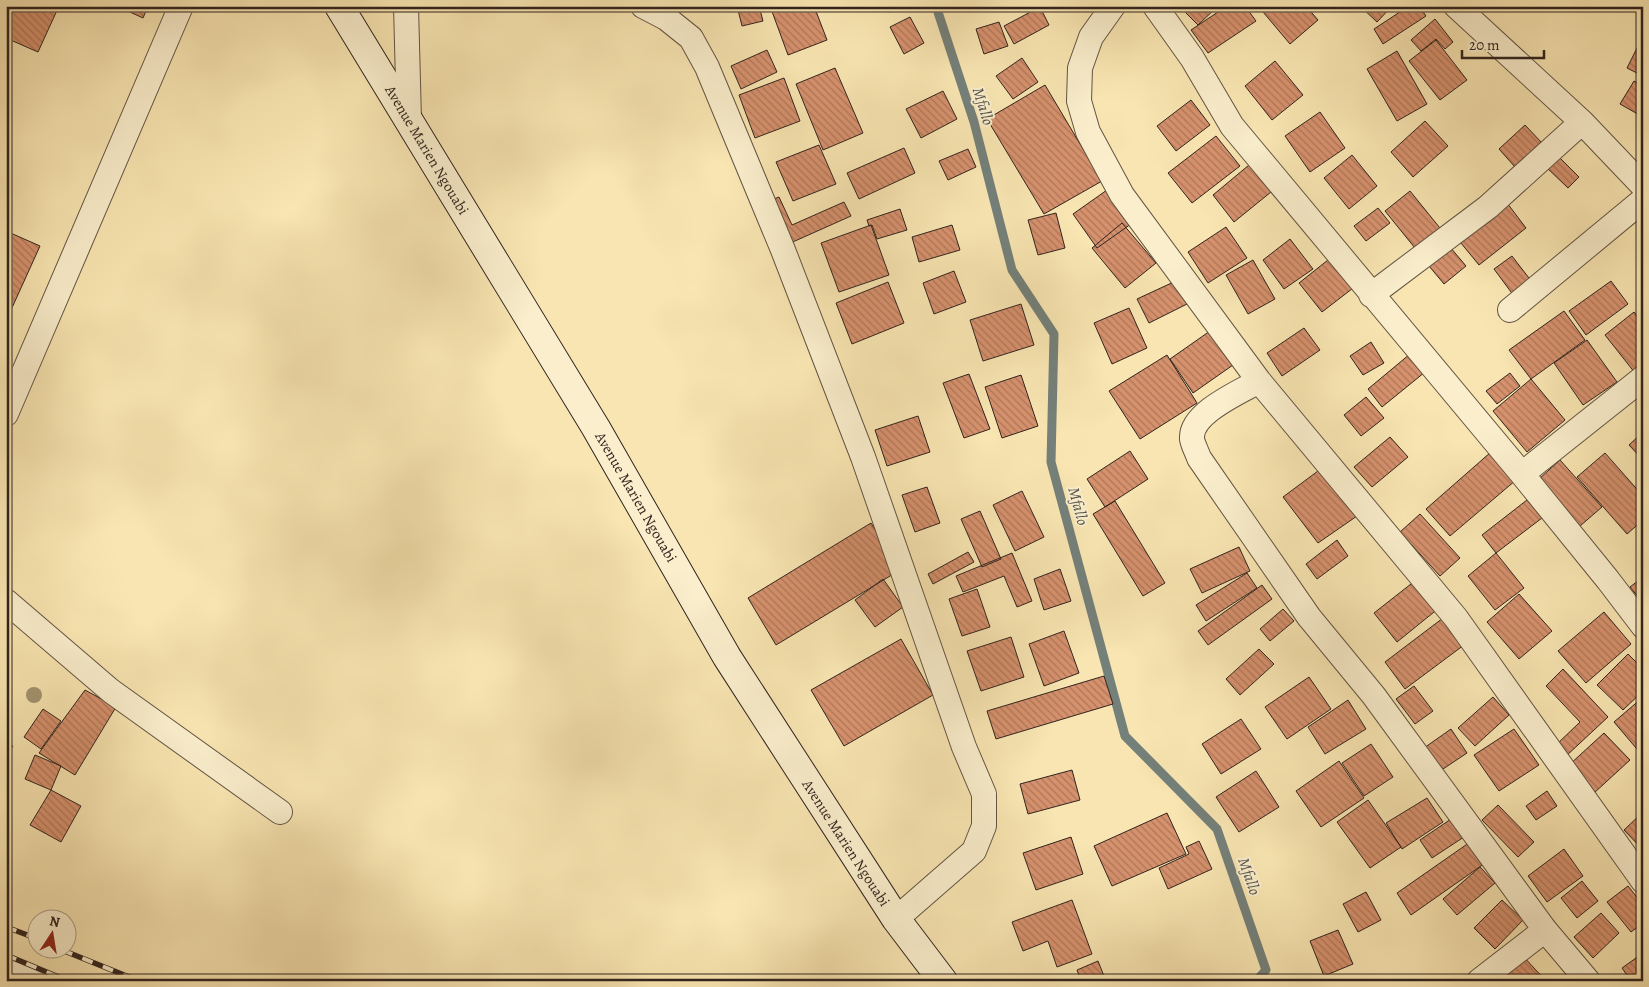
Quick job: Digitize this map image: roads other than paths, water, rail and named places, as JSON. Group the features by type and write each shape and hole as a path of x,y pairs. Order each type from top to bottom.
{"street":[{"path":"6,414 181,6"},
{"name":"Avenue Marien Ngouabi","path":"339,6 596,428 727,656 896,919 943,981"},
{"path":"406,6 409,120"},
{"path":"643,6 666,18 691,38 707,67 783,250 859,448 964,747 984,794 984,826 974,851 896,919"},
{"path":"1113,6 1091,38 1080,68 1079,101 1088,132 1122,195 1259,381 1456,618 1643,881"},
{"path":"1155,6 1192,58 1232,126 1286,188 1371,295 1522,474 1643,626"},
{"path":"1456,6 1480,16 1643,186"},
{"path":"1371,295 1488,207 1582,122"},
{"path":"1510,310 1643,200"},
{"path":"1522,474 1643,378"},
{"path":"1259,381 1203,414 1195,427 1192,439 1199,458 1308,617 1374,696 1545,930 1588,981"},
{"path":"6,601 111,691 280,812"},
{"path":"1479,981 1545,930"},
{"path":"6,968 38,981"}],"waterway":[{"name":"Mfallo","path":"936,6 974,122 1012,270 1054,334 1051,462 1125,736 1217,829 1266,970 1256,981"}],"railway":[{"path":"6,927 28,935"},
{"path":"6,955 68,981"},
{"path":"78,956 139,981"}]}
